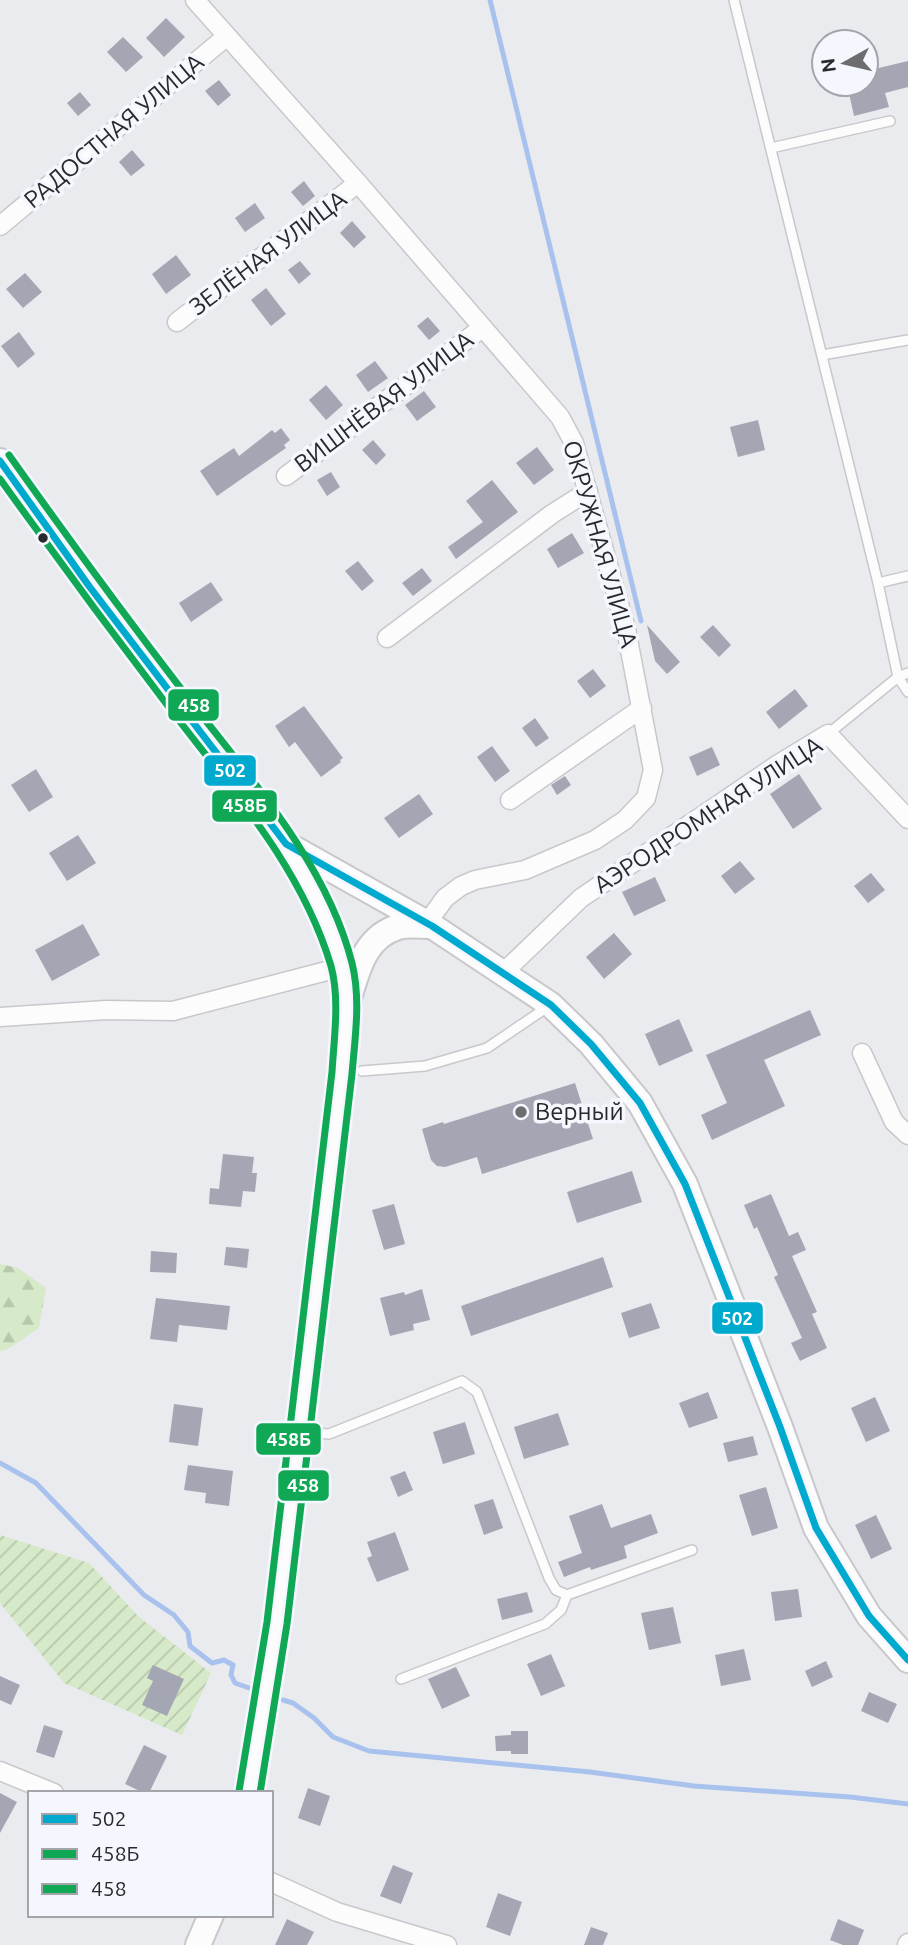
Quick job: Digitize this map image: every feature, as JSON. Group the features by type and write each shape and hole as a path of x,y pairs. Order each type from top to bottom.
{"main road":[{"path":"0,461 89,586 286,844 327,922 342,967 346,1005 340,1087 278,1623 249,1791"},
{"path":"286,844 430,924 551,1005 591,1044 640,1103 685,1184 780,1426 816,1528 869,1616 908,1660"},
{"path":"346,1005 364,952 384,934 399,927 430,924"},
{"path":"198,1945 210,1917"}],"street":[{"name":"ОКРУЖНАЯ УЛИЦА","path":"195,0 560,416 574,443 626,629 653,770 646,798 625,820 595,841 525,870 475,880 461,886 444,898 430,924"},
{"name":"РАДОСТНАЯ УЛИЦА","path":"0,226 227,36"},
{"name":"ЗЕЛЁНАЯ УЛИЦА","path":"177,322 358,183"},
{"name":"ВИШНЁВАЯ УЛИЦА","path":"286,476 482,328"},
{"path":"387,638 552,514 588,491"},
{"path":"510,800 642,708"},
{"name":"АЭРОДРОМНАЯ УЛИЦА","path":"504,972 581,898 777,765 828,734 908,819"},
{"path":"0,1017 106,1010 173,1011 342,967"},
{"path":"862,1053 894,1122 908,1135"},
{"path":"0,1771 49,1791"},
{"path":"273,1883 337,1912 446,1945"}],"lane":[{"path":"734,0 878,583 898,677 908,692"},
{"path":"771,148 890,121"},
{"path":"822,355 908,340"},
{"path":"878,583 908,576"},
{"path":"828,734 898,677 908,673"},
{"path":"362,1072 425,1066 487,1048 551,1005"},
{"path":"301,1432 329,1434 462,1381 477,1392 556,1590 567,1595 692,1550"},
{"path":"401,1679 545,1624 561,1610 567,1595"}],"green space":[{"path":"0,1264 18,1268 46,1288 39,1328 8,1349 0,1351"},
{"path":"0,1535 89,1563 139,1617 211,1673 182,1735 64,1683 0,1603"}],"building":[{"path":"166,18 185,37 164,57 146,38"},
{"path":"123,37 143,57 126,72 107,52"},
{"path":"908,61 908,87 885,93 889,107 854,116 850,98 880,98 880,68"},
{"path":"219,80 231,95 218,106 205,91"},
{"path":"80,92 91,105 78,116 67,103"},
{"path":"132,150 145,165 131,176 119,162"},
{"path":"304,181 315,196 303,206 291,192"},
{"path":"255,203 265,218 245,232 235,218"},
{"path":"352,221 366,237 354,248 340,233"},
{"path":"176,255 191,275 166,294 152,274"},
{"path":"300,261 311,274 299,284 288,270"},
{"path":"25,273 42,292 23,308 6,289"},
{"path":"266,288 286,314 271,326 251,300"},
{"path":"428,317 440,331 429,340 417,326"},
{"path":"19,332 35,354 18,368 1,346"},
{"path":"375,361 388,378 368,392 356,375"},
{"path":"326,385 343,405 326,420 309,400"},
{"path":"424,391 436,407 417,421 405,405"},
{"path":"758,420 765,450 738,457 730,427"},
{"path":"281,428 290,440 284,445 286,448 217,496 200,471 234,448 239,456 272,430 275,433"},
{"path":"373,440 386,455 376,465 362,450"},
{"path":"537,447 554,470 534,485 516,463"},
{"path":"331,472 340,487 327,496 317,480"},
{"path":"492,480 518,512 456,559 448,547 483,522 466,501"},
{"path":"572,533 584,553 558,568 547,549"},
{"path":"358,561 374,581 362,591 345,571"},
{"path":"422,568 432,581 413,596 402,583"},
{"path":"211,582 223,600 191,622 179,603"},
{"path":"647,625 680,662 667,674 655,661"},
{"path":"713,625 731,645 719,657 700,637"},
{"path":"593,669 606,686 590,698 577,681"},
{"path":"795,689 808,706 779,729 766,712"},
{"path":"304,706 343,758 321,777 295,742 289,747 275,726"},
{"path":"535,718 549,738 536,747 522,728"},
{"path":"492,746 510,771 495,782 477,757"},
{"path":"712,747 720,765 697,776 689,757"},
{"path":"36,769 53,797 29,812 11,785"},
{"path":"799,774 822,809 793,829 770,794"},
{"path":"565,776 571,785 557,795 551,785"},
{"path":"419,794 433,814 399,838 384,818"},
{"path":"78,835 96,863 67,881 49,853"},
{"path":"740,861 755,879 735,894 721,876"},
{"path":"871,873 885,890 868,903 854,886"},
{"path":"655,877 666,901 634,916 622,892"},
{"path":"83,924 100,955 52,981 35,950"},
{"path":"614,933 632,954 604,979 586,957"},
{"path":"810,1010 821,1035 764,1060 785,1106 712,1140 701,1115 727,1103 706,1055"},
{"path":"679,1019 693,1051 659,1066 645,1034"},
{"path":"575,1083 593,1139 482,1174 477,1157 445,1167 437,1166 431,1160 422,1129"},
{"path":"223,1154 254,1157 252,1173 257,1173 255,1192 243,1191 241,1207 209,1204 210,1188 219,1189"},
{"path":"632,1171 642,1202 577,1223 567,1192"},
{"path":"771,1194 789,1236 798,1232 806,1250 792,1256 817,1312 812,1314 827,1348 800,1361 791,1343 802,1338 774,1277 778,1275 744,1205"},
{"path":"394,1204 405,1244 384,1250 372,1210"},
{"path":"226,1247 249,1249 247,1268 224,1265"},
{"path":"151,1251 177,1253 176,1273 150,1272"},
{"path":"603,1257 613,1287 471,1336 461,1306"},
{"path":"422,1289 430,1320 413,1324 414,1330 390,1336 380,1298 404,1292 405,1295"},
{"path":"156,1298 230,1306 227,1330 179,1325 177,1342 150,1339"},
{"path":"651,1303 660,1328 629,1338 621,1313"},
{"path":"708,1392 718,1418 689,1428 679,1403"},
{"path":"875,1397 890,1431 866,1442 851,1408"},
{"path":"174,1404 203,1408 198,1446 169,1442"},
{"path":"558,1413 569,1445 524,1459 514,1427"},
{"path":"465,1422 475,1454 443,1464 433,1432"},
{"path":"753,1436 758,1455 728,1462 723,1443"},
{"path":"188,1465 233,1471 229,1506 205,1503 206,1493 184,1490"},
{"path":"405,1471 413,1490 398,1497 390,1477"},
{"path":"766,1487 778,1528 752,1536 739,1495"},
{"path":"493,1499 503,1528 484,1535 474,1505"},
{"path":"602,1504 611,1528 651,1514 658,1533 624,1546 627,1558 564,1577 558,1562 582,1553 569,1516"},
{"path":"876,1515 892,1549 871,1559 855,1525"},
{"path":"395,1532 409,1570 377,1582 367,1558 372,1556 367,1542"},
{"path":"798,1589 802,1617 775,1621 771,1592"},
{"path":"527,1592 533,1612 502,1620 497,1599"},
{"path":"673,1607 681,1643 649,1650 641,1613"},
{"path":"744,1649 751,1680 721,1686 715,1655"},
{"path":"551,1654 565,1686 541,1696 527,1664"},
{"path":"826,1661 833,1677 812,1687 805,1671"},
{"path":"153,1665 184,1679 167,1716 142,1705 153,1681 147,1678"},
{"path":"456,1667 470,1696 442,1709 428,1679"},
{"path":"0,1676 20,1685 11,1705 0,1700"},
{"path":"869,1692 897,1704 888,1723 861,1711"},
{"path":"44,1725 63,1731 54,1758 36,1752"},
{"path":"511,1731 528,1731 528,1754 496,1751 495,1736 511,1735"},
{"path":"144,1745 167,1756 150,1791 140,1791 125,1784"},
{"path":"308,1788 330,1796 320,1826 298,1818"},
{"path":"0,1793 17,1802 0,1833"},
{"path":"393,1865 413,1873 401,1904 380,1896"},
{"path":"498,1893 522,1902 510,1936 486,1927"},
{"path":"287,1919 314,1932 307,1945 275,1945"},
{"path":"838,1919 864,1930 858,1945 843,1945 830,1940"},
{"path":"591,1927 608,1933 603,1945 584,1945"}],"waterway":[{"path":"490,0 641,621"},
{"path":"0,1463 36,1483 144,1595 174,1615 188,1632 190,1646 212,1663 224,1660 233,1665 231,1675 235,1683 252,1689"},
{"path":"283,1700 293,1703 314,1718 333,1737 369,1751 590,1772 694,1786 850,1797 908,1804"}],"transit line":[{"name":"458","path":"9,455 138,632 281,819 303,853 340,925 355,977 356,1018 352,1074 287,1624 260,1791"},
{"name":"502","path":"0,461 89,586 286,844 432,926 551,1005 591,1044 640,1103 685,1184 780,1427 816,1528 869,1616 908,1660"},
{"name":"458Б","path":"0,479 263,831 302,896 318,930 334,979 336,1019 332,1072 267,1622 239,1791"}],"place":[{"name":"Верный","path":"521,1112"}]}
